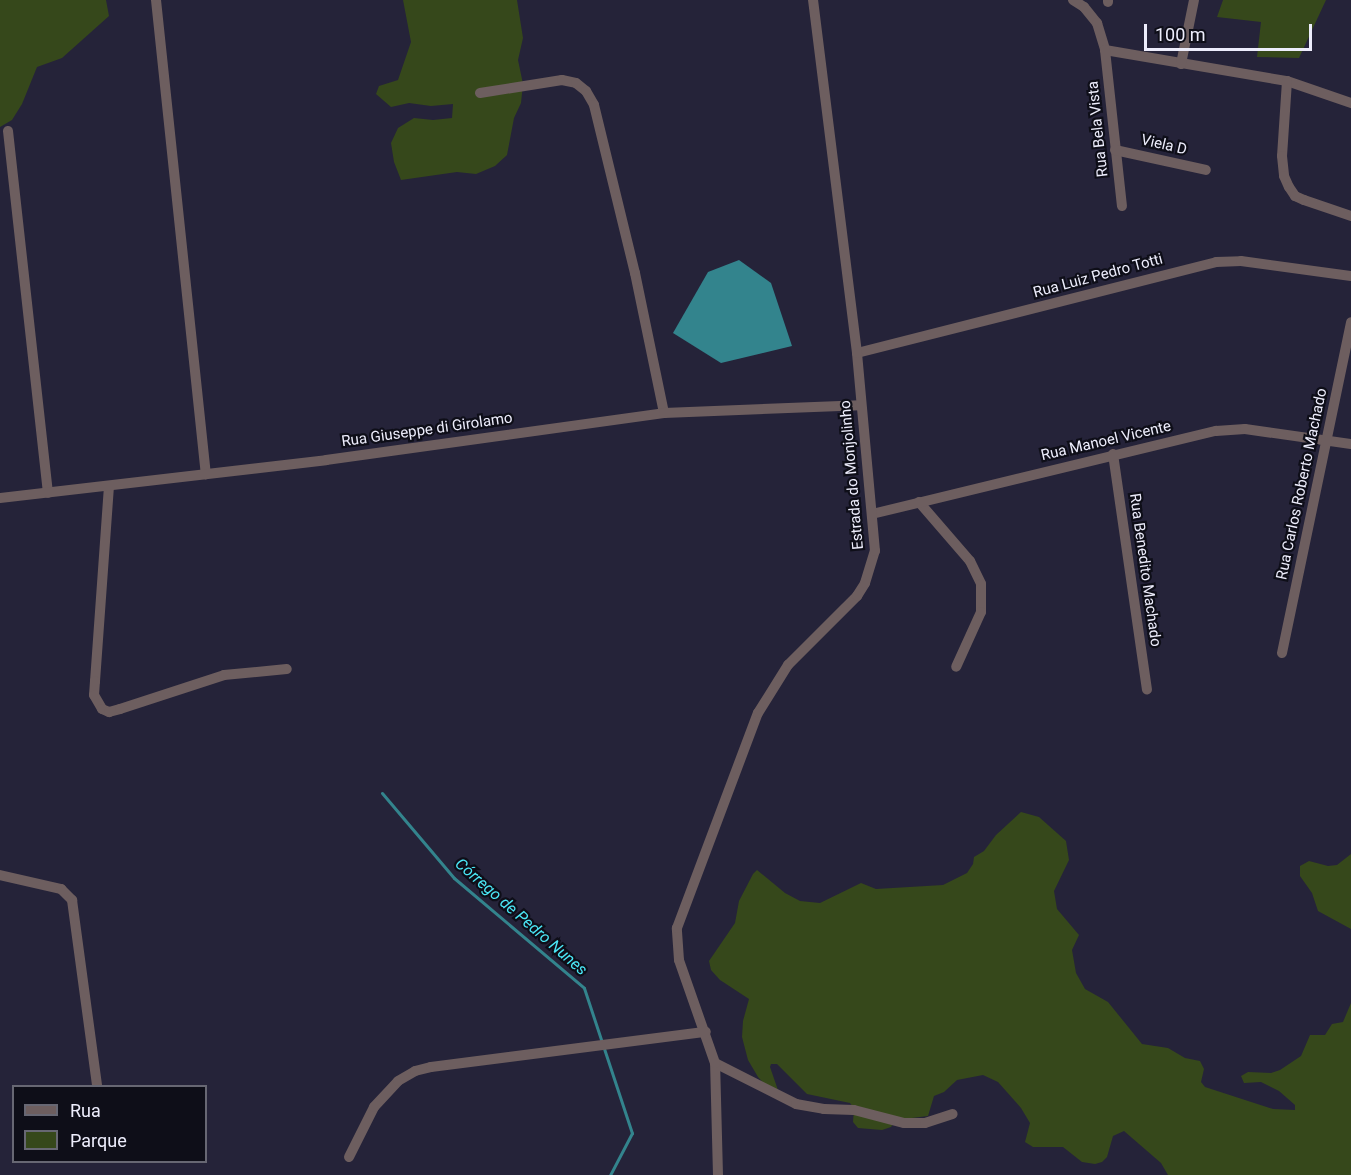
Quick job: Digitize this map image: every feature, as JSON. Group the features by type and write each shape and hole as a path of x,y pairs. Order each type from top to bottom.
{"street":[{"path":"156,0 206,474"},
{"name":"Estrada do Monjolinho","path":"717,1175 716,1064 679,960 677,928 758,713 788,665 857,596 865,583 875,551 857,353 813,0"},
{"name":"Rua Bela Vista","path":"1073,0 1084,8 1097,23 1105,50 1122,206"},
{"path":"1181,64 1194,0"},
{"path":"1105,50 1287,81 1351,103"},
{"path":"480,93 562,80 576,84 586,91 594,105 635,273 664,413"},
{"path":"1287,81 1282,156 1284,176 1289,187 1304,200 1351,216"},
{"path":"8,131 48,493"},
{"name":"Viela D","path":"1116,150 1206,170"},
{"name":"Rua Luiz Pedro Totti","path":"857,353 1216,262 1241,261 1351,276"},
{"name":"Rua Carlos Roberto Machado","path":"1282,653 1351,322"},
{"name":"Rua Giuseppe di Girolamo","path":"0,498 326,460 664,413 860,405"},
{"name":"Rua Manoel Vicente","path":"872,514 1113,454 1231,429 1351,444"},
{"name":"Rua Benedito Machado","path":"1113,454 1147,690"},
{"path":"109,486 94,696 102,710 110,712 224,675 287,669"},
{"path":"919,502 970,561 981,584 981,612 956,667"},
{"path":"0,875 61,889 72,900 97,1085"},
{"path":"349,1157 374,1107 398,1081 415,1071 431,1067 706,1032"},
{"path":"716,1064 796,1104 824,1109 854,1110 904,1123 925,1123 953,1114"}],"green space":[{"path":"0,0 106,0 109,16 62,58 37,67 22,104 12,120 0,127"},
{"path":"403,0 517,0 523,38 518,60 523,84 521,103 514,118 507,155 495,166 476,174 457,172 401,180 394,162 391,143 398,128 414,118 433,120 452,118 453,104 431,106 409,103 391,107 376,94 379,86 398,80 411,42"},
{"path":"1223,0 1326,0 1299,58 1257,57 1261,22 1217,17"},
{"path":"1021,812 1039,817 1066,841 1069,860 1054,891 1057,909 1079,935 1072,950 1076,973 1085,989 1108,1002 1142,1044 1168,1048 1185,1058 1200,1061 1204,1069 1201,1082 1205,1087 1273,1109 1295,1110 1295,1105 1279,1091 1261,1082 1244,1083 1241,1076 1248,1072 1271,1073 1280,1070 1301,1056 1310,1035 1325,1035 1332,1024 1343,1022 1351,1003 1351,1175 1168,1175 1161,1163 1124,1131 1113,1136 1107,1157 1102,1162 1095,1164 1082,1162 1063,1147 1033,1147 1025,1142 1030,1123 1021,1108 998,1082 983,1075 957,1080 944,1092 934,1096 928,1116 896,1120 891,1127 882,1130 858,1128 853,1122 854,1108 850,1103 807,1094 777,1064 771,1064 770,1067 779,1093 770,1090 758,1077 748,1060 742,1037 743,1021 749,999 720,980 711,970 709,961 735,923 739,901 753,874 757,870 785,893 800,901 820,903 861,883 876,889 943,885 967,873 973,864 974,857 984,851 996,835"},
{"path":"1351,854 1351,929 1318,911 1312,893 1300,876 1300,866 1309,861 1328,866 1337,865"}],"shaded area":[{"path":"739,260 771,283 792,346 721,363 673,333 708,272"}],"waterway":[{"name":"Córrego de Pedro Nunes","path":"382,793 454,878 584,988 632,1133 610,1175"}]}
